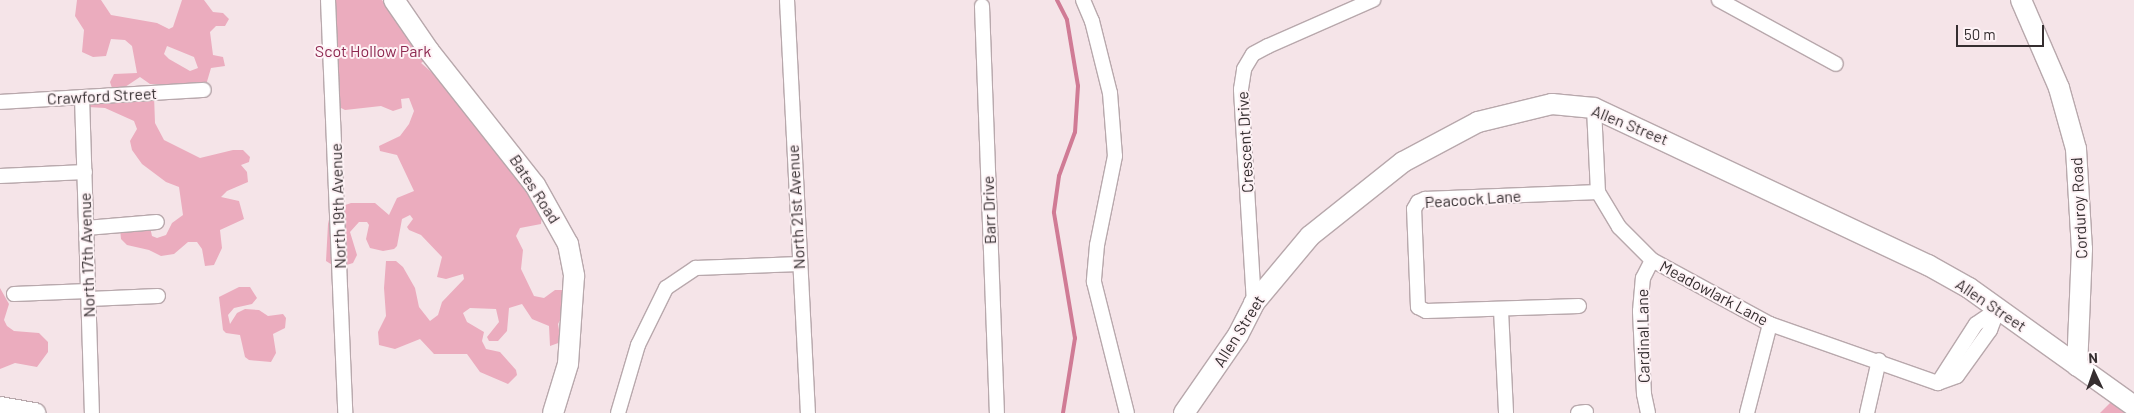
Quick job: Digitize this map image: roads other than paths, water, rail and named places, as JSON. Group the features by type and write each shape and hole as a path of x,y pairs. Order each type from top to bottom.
{"street":[{"name":"North 19th Avenue","path":"328,0 345,413"},
{"name":"Bates Road","path":"394,0 429,51 535,185 568,244 574,276 568,364 553,413"},
{"name":"North 21st Avenue","path":"787,0 808,413"},
{"path":"1083,0 1092,21 1110,92 1115,164 1097,245 1094,282 1127,413"},
{"name":"Crescent Drive","path":"1254,304 1241,89 1244,69 1253,54 1356,4 1373,0"},
{"path":"1718,0 1836,64"},
{"name":"Corduroy Road","path":"2020,0 2059,88 2076,149 2082,249 2078,366"},
{"name":"Barr Drive","path":"982,6 997,413"},
{"name":"Crawford Street","path":"0,102 204,90"},
{"name":"North 17th Avenue","path":"82,97 92,413"},
{"name":"Allen Street","path":"1184,413 1238,334 1254,304 1310,236 1403,162 1478,122 1552,104 1594,108 1882,241 1969,288 2134,406"},
{"name":"Meadowlark Lane","path":"1594,108 1598,192 1619,227 1652,260 1770,324 1878,360 1938,383 1976,324 1998,309"},
{"path":"0,176 85,172"},
{"name":"Peacock Lane","path":"1579,306 1426,311 1418,307 1414,210 1418,202 1598,192"},
{"path":"86,228 157,222"},
{"name":"Cardinal Lane","path":"1648,413 1644,394 1640,311 1643,278 1652,260"},
{"path":"618,413 638,345 666,288 696,268 799,264"},
{"path":"14,294 158,296"},
{"path":"1501,310 1506,413"},
{"path":"1747,413 1770,324"},
{"path":"1867,413 1878,360"},
{"path":"0,407 35,413"},
{"path":"1578,413 1586,412"}],"waterway":[{"path":"1057,0 1067,20 1078,86 1075,132 1059,176 1054,213 1075,338 1063,413"}],"park label":[{"name":"Scot Hollow Park","path":"373,51"}]}
